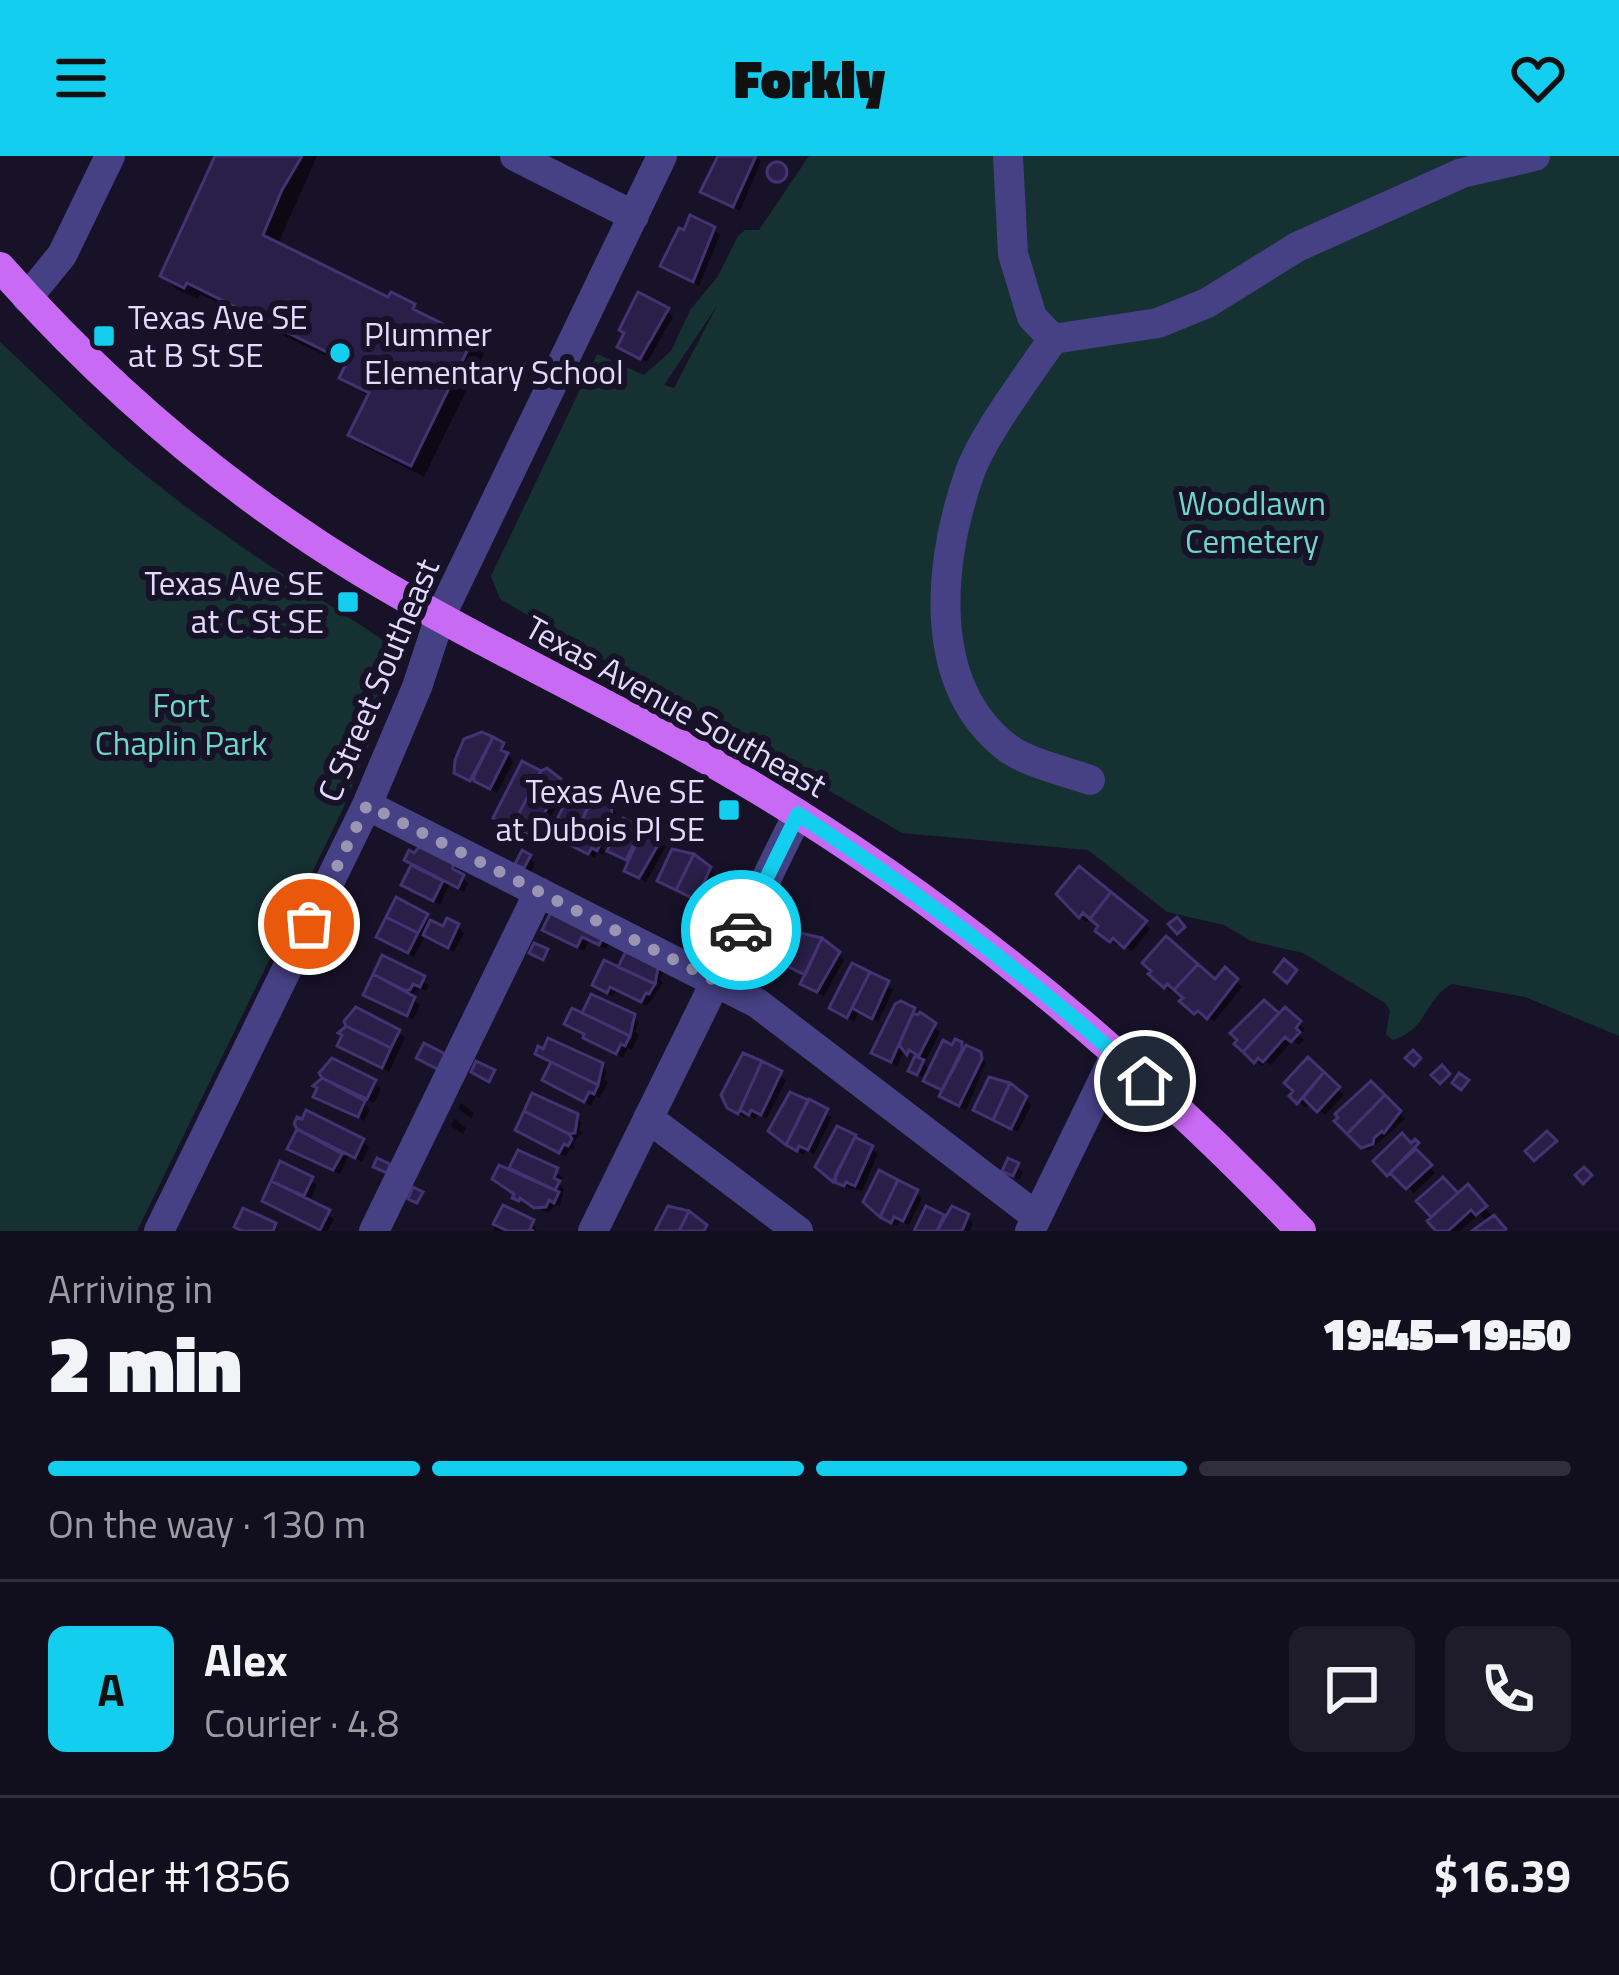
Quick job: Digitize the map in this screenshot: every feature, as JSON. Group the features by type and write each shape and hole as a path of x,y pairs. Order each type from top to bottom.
{"main road":[{"name":"Texas Avenue Southeast","path":"0,267 106,376 204,461 321,546 440,617 697,753 798,814 945,917 1116,1054 1301,1231"}],"street":[{"path":"27,298 62,255 110,156"},
{"path":"515,156 634,216"},
{"name":"C Street Southeast","path":"159,1231 367,805 417,687 440,617 662,156"},
{"path":"1008,156 1013,254 1032,317 1053,338"},
{"path":"1053,338 1158,323 1207,303 1297,247 1462,173 1535,156"},
{"path":"1053,338 971,470 947,569 946,649 968,707 1008,749 1090,780"},
{"path":"367,805 757,1004 1034,1224 1116,1054"},
{"path":"593,1231 798,814"},
{"path":"374,1231 539,892"},
{"path":"648,1118 798,1231"}],"green space":[{"name":"Woodlawn Cemetery","path":"809,156 1619,156 1619,1036 1525,997 1452,984 1413,1029 1393,1040 1386,1034 1390,1010 1385,1003 1303,953 1251,941 1224,925 1167,912 1088,850 902,833 500,599 491,576 597,354 644,375 671,351 690,310 718,276 738,236 745,230 759,230","holes":["717,306 674,388 664,385"]},
{"name":"Fort Chaplin Park","path":"0,342 111,446 180,502 405,654 342,811 137,1231 0,1231"}],"building":[{"path":"215,156 302,156 263,235 388,297 391,292 415,304 413,309 473,339 411,466 348,435 369,393 339,378 347,362 187,283 184,288 160,276"},
{"path":"718,156 756,156 733,207 700,192"},
{"path":"777,162 787,172 777,182 767,172"},
{"path":"690,215 715,227 693,282 660,266"},
{"path":"638,292 669,308 640,359 617,347 624,333 619,330"},
{"path":"482,732 493,737 470,781 454,773 455,760 464,739"},
{"path":"493,737 504,743 501,750 508,753 490,789 474,781 474,776"},
{"path":"522,761 541,771 512,827 493,818"},
{"path":"547,768 561,779 533,837 512,827 541,771"},
{"path":"572,790 591,793 592,799 577,831 556,821"},
{"path":"592,799 611,803 612,816 601,829 603,836 599,834 596,840 601,843 597,851 592,848 588,854 570,845"},
{"path":"623,818 641,822 642,828 626,860 607,851"},
{"path":"645,824 662,838 639,878 624,871"},
{"path":"420,846 453,862 453,869 464,875 458,888 404,860 409,850 414,853"},
{"path":"672,849 694,854 676,890 657,881"},
{"path":"522,850 531,855 524,868 515,864"},
{"path":"694,854 711,867 696,900 676,890"},
{"path":"411,865 443,881 433,901 401,885"},
{"path":"1079,866 1111,892 1090,919 1083,913 1079,918 1056,894"},
{"path":"1111,892 1147,921 1124,948 1095,931 1098,926 1090,919"},
{"path":"396,897 428,914 418,933 386,917"},
{"path":"554,906 605,934 599,945 582,937 577,947 542,930"},
{"path":"386,917 418,933 408,953 376,937"},
{"path":"1177,917 1185,927 1177,934 1168,924"},
{"path":"447,918 459,924 448,948 423,935 430,920 443,926"},
{"path":"801,933 822,938 805,975 785,965"},
{"path":"1166,936 1198,964 1174,990 1167,984 1164,988 1142,963"},
{"path":"822,938 840,952 817,992 800,984"},
{"path":"534,943 548,949 543,960 529,953"},
{"path":"628,947 659,963 655,984 618,967"},
{"path":"382,955 425,976 420,987 413,984 404,990 373,974"},
{"path":"1284,959 1297,970 1287,983 1274,972"},
{"path":"604,960 655,984 649,994 641,1002 610,987 607,993 592,985"},
{"path":"852,963 870,972 847,1018 829,1008"},
{"path":"1198,964 1215,979 1225,967 1238,979 1207,1019 1179,1001 1183,998 1174,990"},
{"path":"870,972 889,981 872,1019 852,1008"},
{"path":"373,974 415,997 407,1016 363,995"},
{"path":"591,994 635,1014 630,1036 582,1013"},
{"path":"1264,1000 1279,1013 1243,1052 1230,1033"},
{"path":"901,1001 915,1008 891,1062 871,1053 895,1004"},
{"path":"356,1007 400,1030 391,1048 346,1026 344,1021"},
{"path":"1285,1007 1301,1021 1296,1028 1300,1032 1291,1042 1285,1037 1263,1062 1258,1058 1254,1063 1243,1052"},
{"path":"572,1008 630,1036 625,1046 621,1044 616,1054 583,1038 584,1034 564,1024"},
{"path":"920,1012 936,1023 919,1056 909,1050 907,1055 899,1045 913,1013"},
{"path":"346,1026 391,1048 382,1068 337,1046 342,1035 338,1033"},
{"path":"548,1038 603,1063 598,1085 535,1054"},
{"path":"955,1039 962,1042 962,1050 942,1090 923,1081 943,1040 952,1045"},
{"path":"424,1043 447,1055 439,1070 416,1058"},
{"path":"966,1045 981,1052 982,1059 959,1106 939,1096"},
{"path":"1413,1050 1421,1058 1414,1066 1405,1058"},
{"path":"743,1053 762,1061 738,1114 727,1108 721,1095"},
{"path":"915,1056 924,1060 917,1075 908,1071"},
{"path":"1308,1057 1324,1072 1297,1104 1284,1083"},
{"path":"332,1058 376,1080 367,1099 322,1078 319,1073"},
{"path":"476,1061 495,1070 489,1082 471,1072"},
{"path":"762,1061 782,1071 761,1115 751,1110 749,1115 740,1110"},
{"path":"551,1062 598,1085 594,1094 589,1092 584,1102 542,1080"},
{"path":"1442,1065 1450,1074 1440,1084 1431,1075"},
{"path":"1324,1072 1340,1087 1317,1112 1303,1098"},
{"path":"1459,1073 1469,1080 1461,1090 1452,1083"},
{"path":"989,1077 1010,1083 993,1120 973,1110"},
{"path":"322,1078 365,1101 358,1117 313,1097 317,1088 313,1086"},
{"path":"1371,1081 1385,1095 1347,1134 1334,1121 1335,1114"},
{"path":"1010,1083 1027,1096 1011,1129 993,1120"},
{"path":"790,1092 808,1100 786,1145 768,1131"},
{"path":"532,1093 578,1114 575,1133 524,1111"},
{"path":"1385,1095 1401,1111 1373,1144 1361,1148 1347,1134"},
{"path":"809,1099 828,1109 808,1150 799,1146 797,1151 786,1145"},
{"path":"306,1110 364,1139 355,1158 297,1129 297,1117 302,1119"},
{"path":"524,1111 569,1134 568,1146 564,1144 559,1153 515,1130"},
{"path":"837,1126 856,1135 833,1182 815,1167"},
{"path":"297,1129 342,1154 333,1170 287,1149"},
{"path":"1547,1131 1557,1141 1534,1161 1525,1151"},
{"path":"1402,1133 1411,1143 1415,1139 1419,1143 1387,1176 1373,1161"},
{"path":"855,1137 873,1146 855,1186 846,1182 844,1186 836,1183 835,1176"},
{"path":"1416,1149 1432,1165 1406,1189 1390,1173"},
{"path":"518,1150 558,1168 554,1178 560,1181 555,1190 509,1168"},
{"path":"377,1158 390,1164 387,1173 373,1167"},
{"path":"1008,1158 1019,1163 1013,1176 1002,1171"},
{"path":"280,1161 313,1177 304,1196 271,1181"},
{"path":"499,1165 559,1192 554,1203 549,1200 546,1207 534,1208 512,1198 514,1194 492,1179"},
{"path":"1584,1167 1592,1175 1583,1184 1575,1175"},
{"path":"879,1170 898,1180 880,1217 863,1202"},
{"path":"1443,1177 1458,1193 1431,1217 1416,1201"},
{"path":"898,1180 918,1190 903,1221 894,1217 891,1223 880,1217"},
{"path":"271,1181 330,1210 320,1230 262,1201"},
{"path":"1468,1184 1487,1206 1476,1215 1471,1210 1448,1231 1436,1231 1427,1221"},
{"path":"413,1187 423,1192 417,1203 408,1199"},
{"path":"503,1205 534,1220 530,1229 534,1231 508,1231 493,1224"},
{"path":"668,1206 689,1211 679,1231 655,1231"},
{"path":"926,1206 944,1215 937,1231 914,1231"},
{"path":"952,1206 969,1214 962,1231 937,1231"},
{"path":"243,1208 276,1223 273,1231 234,1227"},
{"path":"689,1211 707,1225 704,1231 679,1231"},
{"path":"1494,1215 1504,1231 1472,1231"}],"way so far":[{"path":"309,924 367,805 716,981 741,930"}],"place":[{"name":"Texas Ave SE at B St SE","path":"104,336"},
{"name":"Plummer Elementary School","path":"340,353"},
{"name":"Texas Ave SE at C St SE","path":"348,602"},
{"name":"Texas Ave SE at Dubois Pl SE","path":"729,810"}],"route":[{"path":"741,930 798,814 871,862 1026,979 1145,1081"}]}
